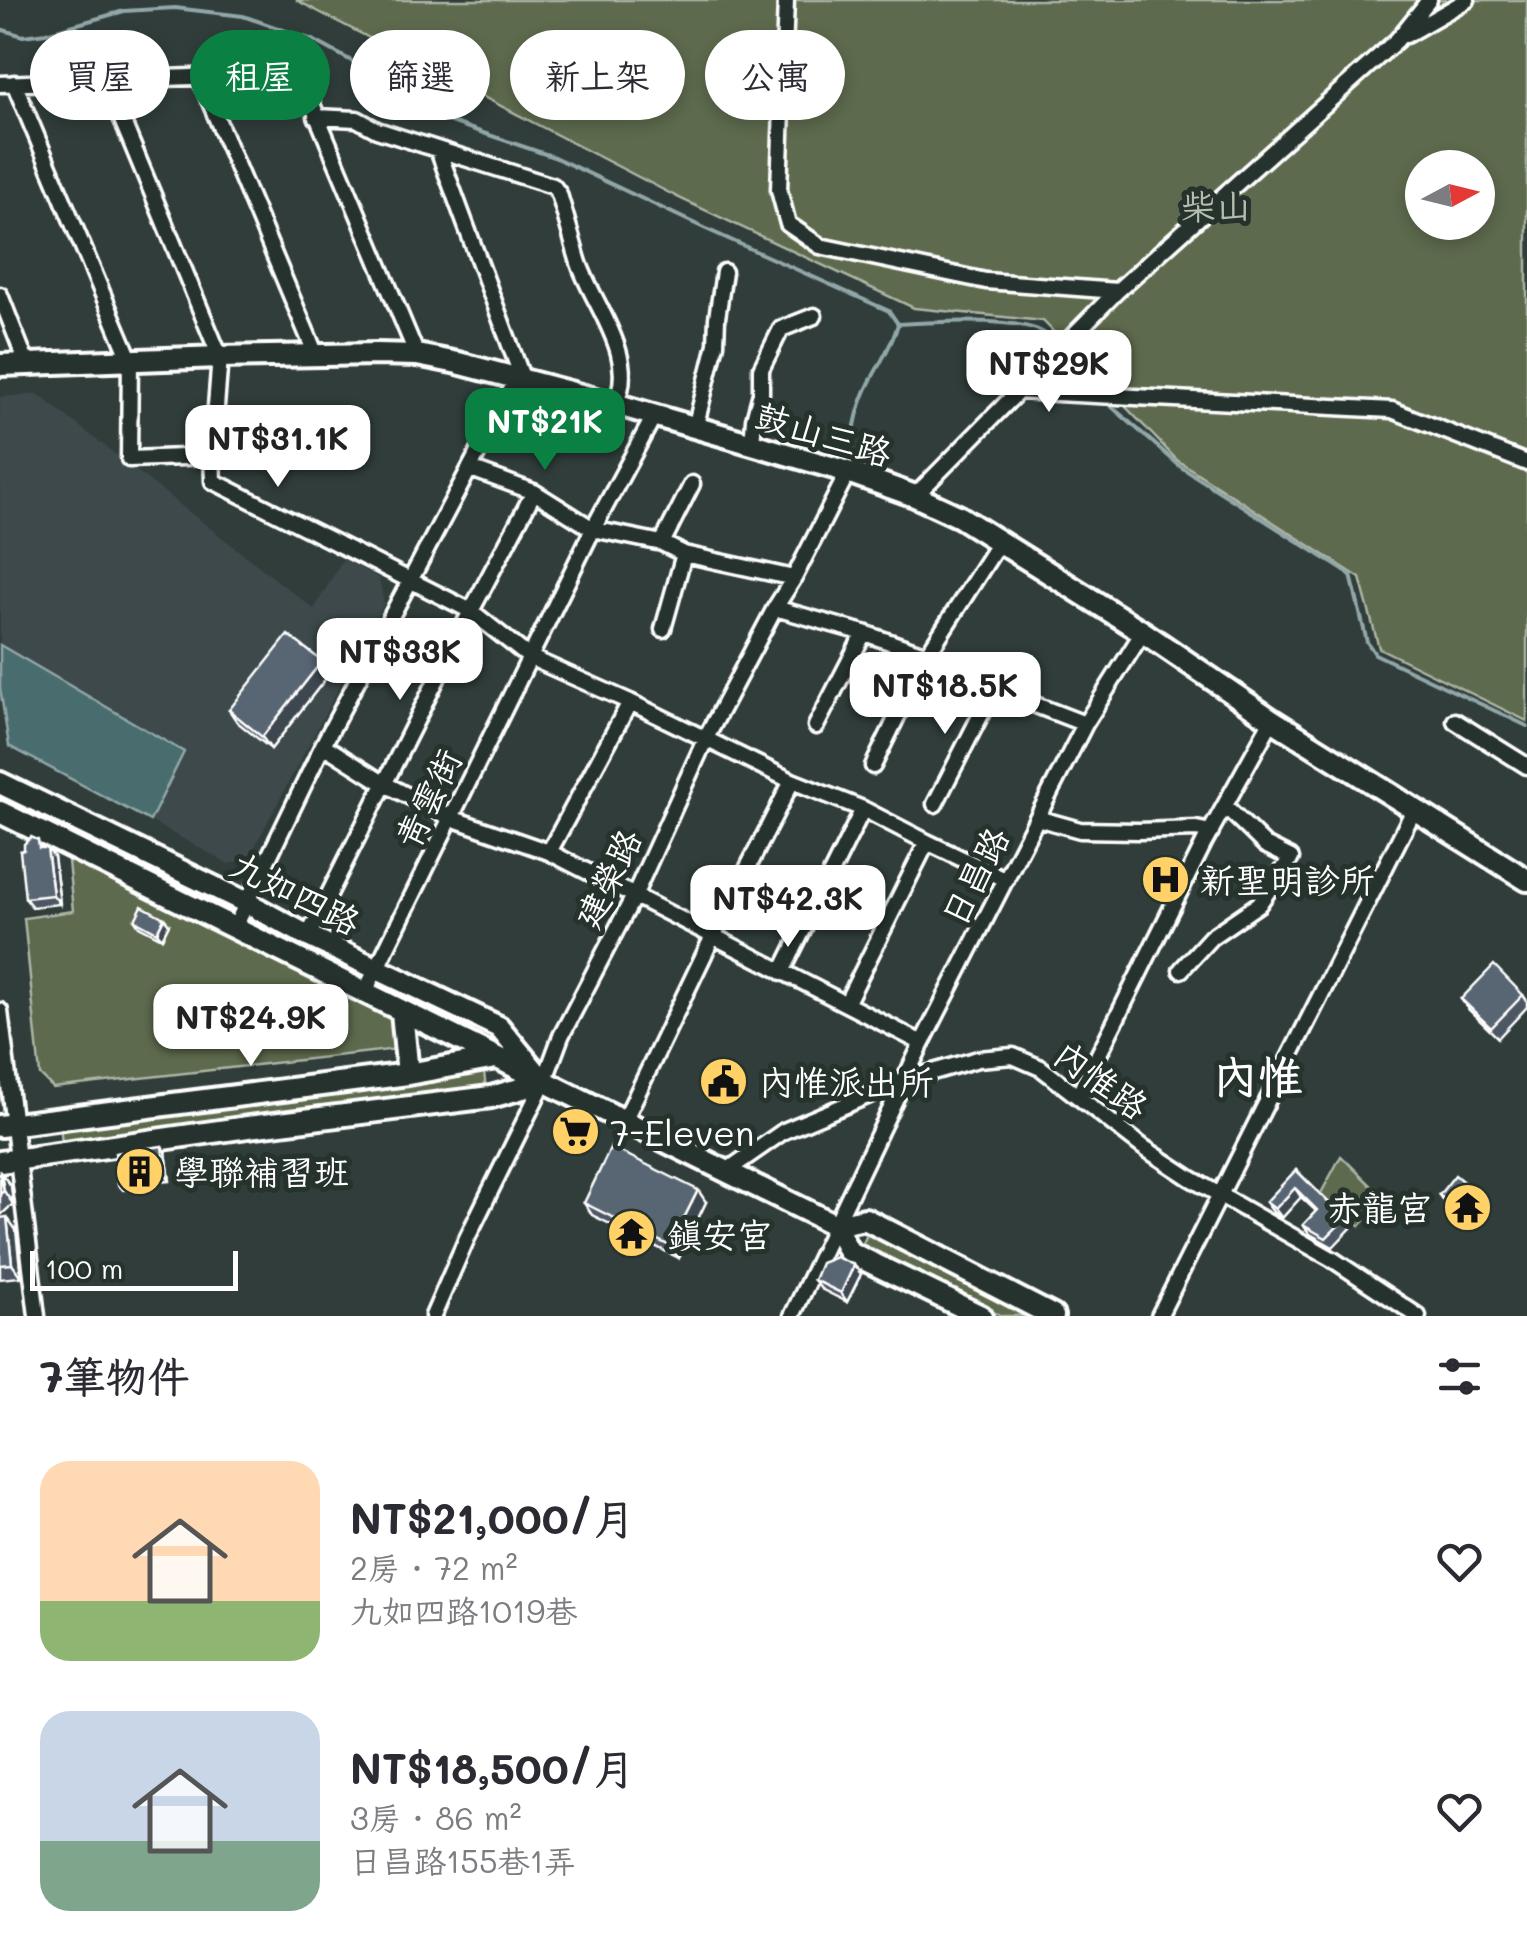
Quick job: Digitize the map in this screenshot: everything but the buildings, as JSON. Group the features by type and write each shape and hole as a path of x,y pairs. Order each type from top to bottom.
{"street":[{"path":"786,0 779,190 788,224 820,246 986,280 1117,291"},
{"path":"914,496 1117,291 1397,40 1428,0"},
{"path":"1397,40 1467,0"},
{"path":"7,84 130,360 128,459 212,456"},
{"path":"330,118 357,119 377,130 553,186 560,194 580,265 618,348 623,381 616,404"},
{"path":"122,120 220,357 212,481 470,611 529,658 630,702 792,782 863,809 1006,880"},
{"path":"217,120 316,355"},
{"path":"317,120 417,356"},
{"path":"235,927 323,745 520,380 438,150"},
{"path":"696,428 716,344 724,272"},
{"path":"0,295 27,364"},
{"path":"752,444 761,369 781,329 814,316"},
{"name":"鼓山三路","path":"0,365 220,357 417,356 616,404 848,472 949,511 1000,541 1272,720 1527,880"},
{"path":"1017,392 1392,410 1527,464"},
{"name":"青雲街","path":"364,994 593,528 654,416"},
{"path":"471,469 534,492 593,528 662,543 684,554 794,578"},
{"name":"建榮路","path":"433,1316 544,1082 561,1036 634,896 705,740 848,472"},
{"path":"662,543 692,484"},
{"path":"308,936 470,611 534,492"},
{"path":"872,766 927,654 1000,541"},
{"path":"663,629 684,554"},
{"path":"775,608 927,654 994,689 1084,724"},
{"name":"日昌路","path":"792,1316 922,1043 1084,724 1143,632"},
{"path":"816,726 864,633"},
{"path":"935,804 994,689"},
{"path":"549,852 630,702"},
{"path":"1078,1096 1210,832 1272,720"},
{"path":"1455,721 1527,766"},
{"path":"323,745 384,784 451,818 549,852 922,1043"},
{"path":"624,1120 792,782"},
{"name":"九如四路","path":"0,783 499,1026 544,1082"},
{"path":"1181,970 1211,937 1259,904 1291,858 1265,844 1226,806"},
{"path":"1159,1316 1415,808"},
{"path":"782,972 863,809"},
{"name":"九如四路","path":"0,812 835,1225 850,1252 980,1316"},
{"path":"1037,818 1080,830 1139,832 1196,828 1210,832"},
{"path":"846,1004 927,842"},
{"path":"0,1012 9,1161 38,1316"},
{"path":"402,1012 408,1074"},
{"name":"內惟路","path":"728,1170 784,1132 905,1080 978,1059 1013,1056 1042,1068 1142,1147 1332,1259 1418,1316"},
{"path":"7,1126 408,1074 496,1058"},
{"path":"9,1161 491,1097 544,1082"},
{"name":"九如四路","path":"835,1225 865,1219 1053,1316"}],"shaded area":[{"path":"38,394 314,609 343,559 379,578 384,603 248,859 229,864 150,821 183,751 0,645 0,397"}],"green space":[{"name":"柴山","path":"296,0 1527,0 1527,721 1379,648 1360,578 1177,460 1043,321 914,308 679,198 528,120 685,120 685,30 510,30 510,111 490,100 490,30 354,30"},
{"path":"67,851 395,1019 398,1049 53,1088 40,1075 24,918 73,911"},
{"path":"484,1071 486,1091 62,1144 60,1124"},
{"path":"1341,1156 1385,1199 1360,1226 1347,1212 1342,1217 1320,1195"},
{"path":"869,1231 1042,1316 1002,1316 861,1247"}],"water":[{"path":"0,645 184,752 150,821 9,746 0,688"}],"waterway":[{"path":"0,29 23,36 124,11 175,8 243,16 315,41 357,64 413,109 554,157 889,311 898,324 976,322 1036,329 1060,347 1095,389"},
{"path":"852,452 863,399 898,324"},
{"path":"1104,400 1181,467 1351,575 1367,642 1375,654 1527,726"}],"place":[{"name":"新聖明診所","path":"1165,879"},
{"name":"內惟派出所","path":"724,1081"},
{"name":"7-Eleven","path":"575,1132"},
{"name":"學聯補習班","path":"139,1171"},
{"name":"赤龍宮","path":"1467,1207"},
{"name":"鎮安宮","path":"632,1234"}],"district":[{"name":"内惟","path":"1258,1075"}]}
